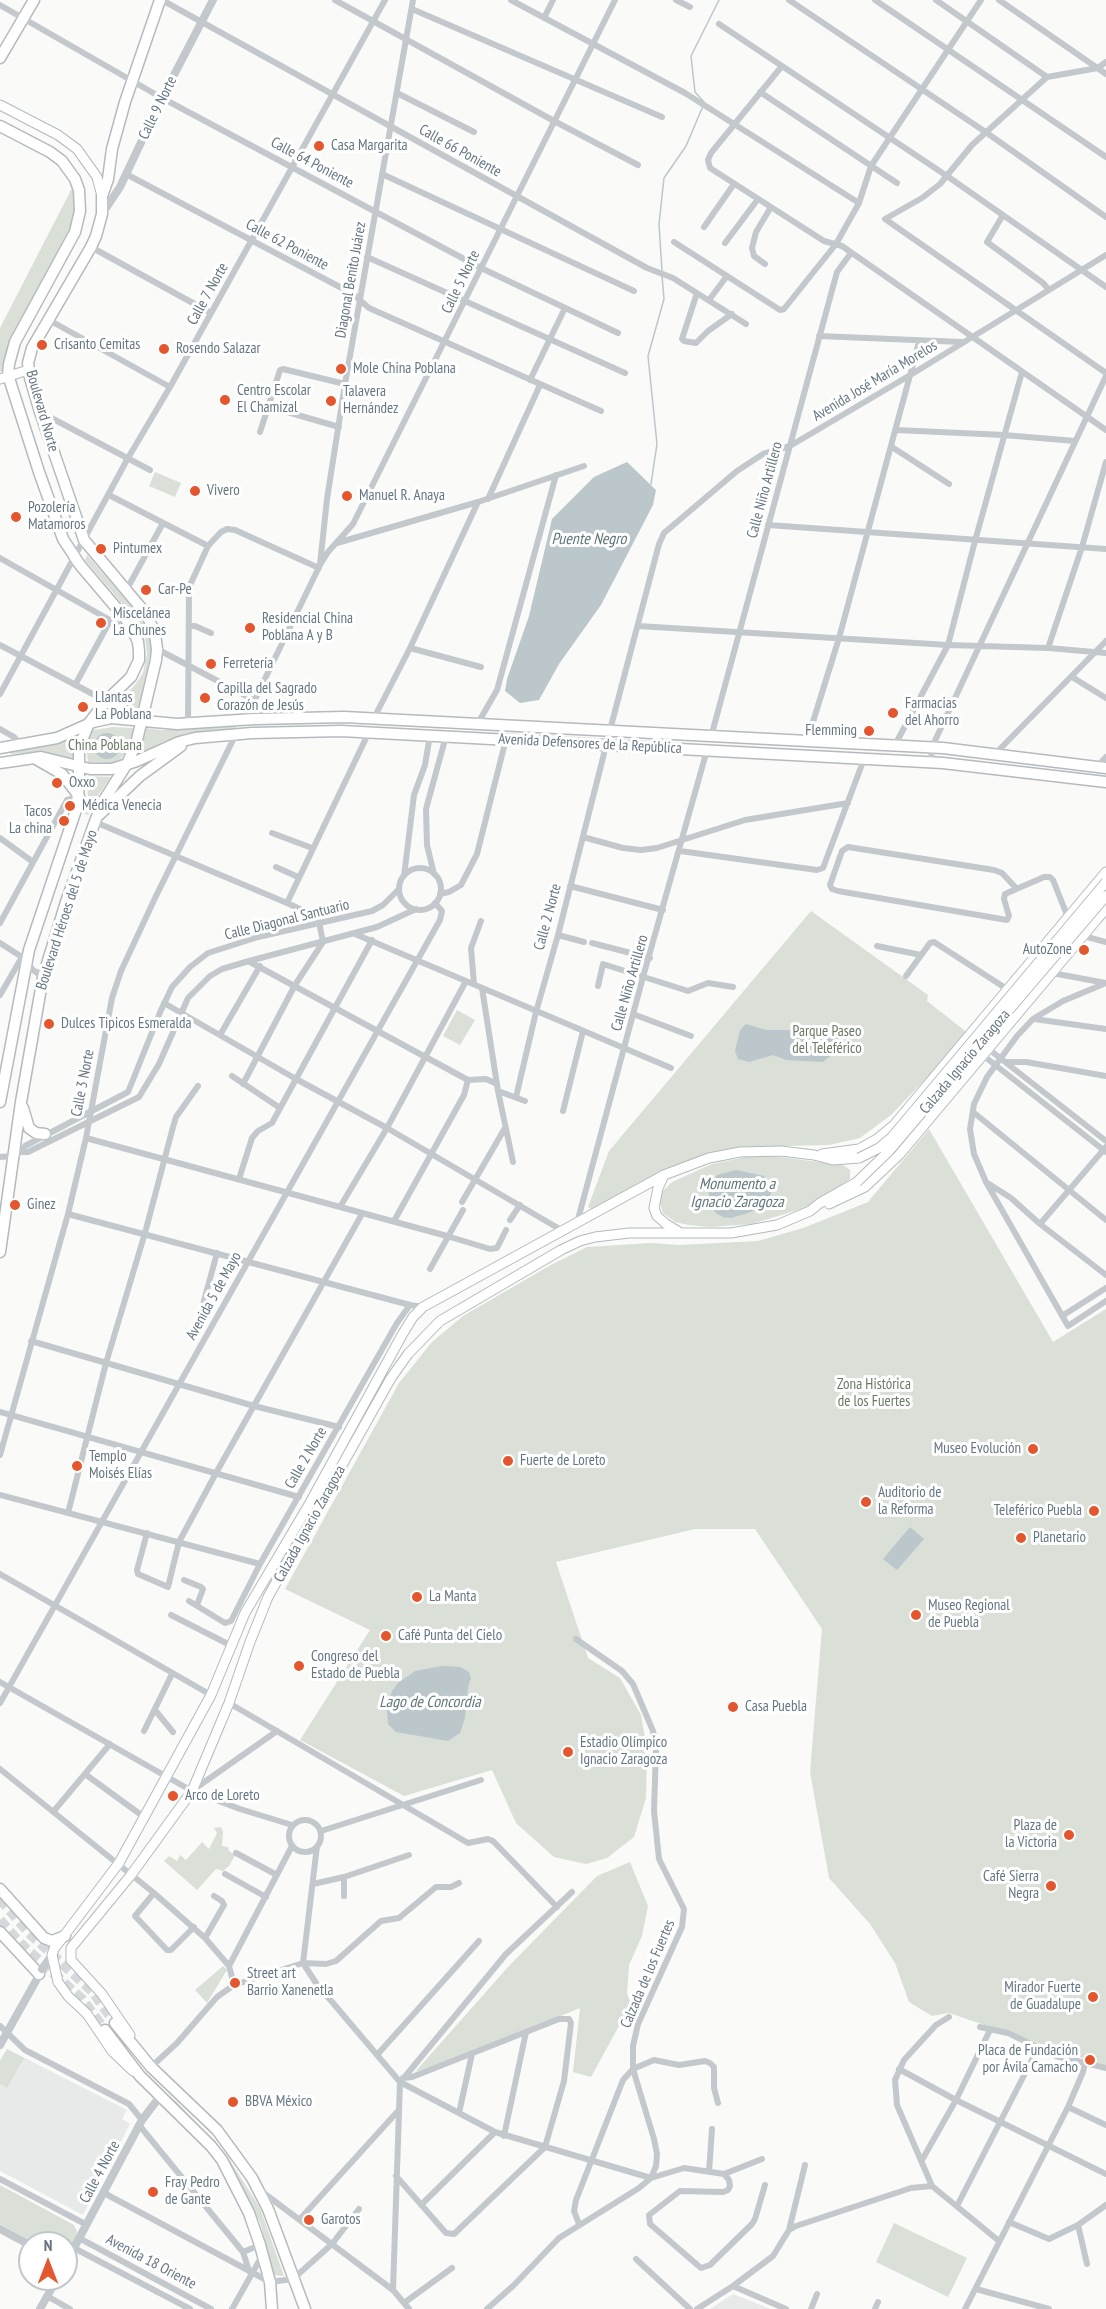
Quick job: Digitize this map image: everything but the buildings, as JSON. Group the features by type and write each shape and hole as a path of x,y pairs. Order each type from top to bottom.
{"main road":[{"path":"0,58 34,0"},
{"name":"Calle 9 Norte","path":"102,196 108,179 112,149 161,0"},
{"name":"Boulevard Norte","path":"0,105 63,138 77,149 97,177 102,196 102,214 92,247 29,355 28,370 84,540 127,589 152,624 157,649 142,721"},
{"name":"Boulevard Norte","path":"0,126 50,152 62,161 75,179 80,200 79,222 75,232 15,342 4,377 14,398 57,524 74,558 130,624 135,635"},
{"path":"4,377 28,370"},
{"path":"57,738 106,701 131,677 136,668 139,651 135,635"},
{"path":"149,692 152,711 165,724"},
{"path":"106,701 142,721"},
{"path":"0,748 57,738 89,723 106,701"},
{"name":"Avenida Defensores de la República","path":"89,723 111,718 165,724 324,717 374,718 932,747 1101,768"},
{"name":"Boulevard Héroes del 5 de Mayo","path":"0,1251 18,1154 21,1102 43,977 66,902 104,799 126,765 142,721"},
{"name":"Boulevard Héroes del 5 de Mayo","path":"0,1102 24,960 78,796 80,748 89,723"},
{"name":"Avenida Defensores de la República","path":"0,763 33,757 51,758 79,767 101,770 126,765 191,738 311,731 430,735 931,762 1106,782"},
{"path":"96,820 140,776 191,738"},
{"path":"33,757 62,774 78,796"},
{"name":"Calzada Ignacio Zaragoza","path":"814,1155 859,1149 877,1139 894,1125 962,1041 1106,873"},
{"name":"Calzada Ignacio Zaragoza","path":"53,1952 119,1863 165,1775 211,1695 241,1611 249,1596 311,1501 407,1327 423,1307 664,1175 709,1158 729,1153 781,1151 833,1160 859,1158 879,1148 897,1130 1106,882"},
{"path":"1094,887 1096,905 1106,909"},
{"name":"Calzada Ignacio Zaragoza","path":"810,1211 856,1182 888,1152 1106,896"},
{"path":"1077,906 1093,907 1098,918"},
{"name":"Calzada Ignacio Zaragoza","path":"151,2067 102,1994 80,1971 70,1956 71,1948 131,1875 192,1791 229,1703 268,1598 391,1378 408,1354 440,1321 580,1241 610,1235 731,1233 754,1230 785,1222 818,1209 865,1186 899,1155 1106,909"},
{"path":"981,1019 986,1030 998,1036"},
{"path":"953,1052 966,1050 972,1053 973,1066"},
{"path":"21,1102 29,1128 36,1133 45,1134"},
{"path":"664,1175 658,1188 654,1208 657,1216 666,1224 685,1234"},
{"path":"397,1323 407,1327"},
{"path":"0,1889 44,1938 52,1941 65,1936"},
{"path":"0,1932 41,1972"},
{"path":"53,1952 58,1982 68,1996 87,2014 112,2051 160,2095 222,2160 249,2213 262,2249 270,2282 272,2309"},
{"path":"115,2022 151,2067 218,2130 258,2188 268,2208 305,2309"},
{"path":"105,2030 140,2076"}],"street":[{"name":"Calle 66 Poniente","path":"161,0 647,268 673,278 746,324"},
{"name":"Calle 9 Norte","path":"102,214 114,200 162,98 213,0"},
{"path":"335,0 638,165"},
{"name":"Calle 7 Norte","path":"0,694 128,459 385,0"},
{"name":"Diagonal Benito Juárez","path":"319,566 345,384 413,0"},
{"path":"511,0 685,93 859,203"},
{"path":"544,18 553,0"},
{"name":"Calle 5 Norte","path":"319,566 353,524 615,0"},
{"path":"676,0 690,8"},
{"path":"789,0 987,133 1106,217"},
{"path":"875,0 1106,157"},
{"path":"936,0 1047,77"},
{"path":"674,242 780,310 784,309 836,244 859,203 871,166 981,0"},
{"path":"999,0 1106,74"},
{"name":"Calle 64 Poniente","path":"0,5 162,98 482,268 618,333"},
{"path":"411,9 662,117"},
{"path":"720,24 947,176 1106,287"},
{"path":"931,762 932,747 982,645 1106,375 885,219 922,198 947,176 964,153 1047,77 1098,68 1106,62"},
{"path":"782,66 721,140 708,160 710,168 824,241 842,246 1106,430"},
{"path":"760,92 897,183"},
{"path":"397,93 474,132"},
{"name":"Calle 62 Poniente","path":"126,174 353,294 369,308 601,411"},
{"path":"382,174 634,291"},
{"path":"704,227 734,184"},
{"path":"725,243 758,199"},
{"path":"765,264 754,256 752,248 756,232 771,207"},
{"path":"1003,215 987,242 1043,283 1049,290"},
{"path":"92,247 211,313"},
{"name":"Calle Niño Artillero","path":"711,736 837,272 851,253"},
{"name":"Avenida José María Morelos","path":"664,533 737,471 763,454 789,446 912,374 1106,255"},
{"path":"368,257 625,373"},
{"path":"710,300 727,276"},
{"path":"697,293 682,339 684,342 696,343 708,331 732,314"},
{"path":"530,380 565,308"},
{"path":"49,320 170,387"},
{"path":"819,336 919,342 962,342"},
{"path":"807,741 839,638 919,342"},
{"path":"260,432 270,407 280,370 286,368 345,384"},
{"path":"895,745 948,645 1022,372"},
{"path":"488,498 540,385"},
{"path":"270,407 339,427"},
{"path":"40,412 150,470"},
{"path":"896,430 1075,441"},
{"path":"892,447 950,484"},
{"path":"1048,648 1082,547 1106,462"},
{"path":"336,543 478,502 584,466"},
{"path":"478,723 497,690 556,475"},
{"path":"109,495 208,546"},
{"path":"374,718 410,648 478,502"},
{"path":"127,589 163,524"},
{"path":"768,525 1106,549"},
{"path":"188,723 189,591 208,546 221,531 227,529 235,530 319,566 245,720"},
{"name":"Calle 2 Norte","path":"516,1097 536,1011 558,935 659,544 664,533"},
{"path":"0,558 135,635"},
{"path":"75,685 110,621"},
{"path":"189,626 195,626 211,633"},
{"path":"638,626 1106,653"},
{"path":"995,754 1106,641"},
{"path":"0,645 106,701"},
{"path":"410,648 481,667"},
{"path":"157,649 254,700"},
{"path":"1072,677 1106,698"},
{"path":"0,729 14,737 21,745"},
{"path":"287,903 369,732"},
{"name":"Calle 3 Norte","path":"0,1455 68,1214 86,1138 112,998 121,970 236,734"},
{"path":"430,735 424,765 414,795 404,876 399,889 402,900 410,908 416,909 428,908 435,903 440,894 440,884 434,874 427,845 426,809 446,736"},
{"path":"440,894 461,885 477,854 506,739"},
{"name":"Calle Niño Artillero","path":"577,1223 707,750"},
{"path":"1101,768 1106,757"},
{"path":"680,851 817,870 823,868 864,759"},
{"path":"0,923 67,800 78,796"},
{"path":"583,837 623,848 641,850 657,848 682,842 745,820 848,803"},
{"path":"96,820 287,903 313,915 319,922 323,942 295,985 243,1084"},
{"path":"272,832 312,848"},
{"path":"0,838 33,862"},
{"path":"1016,888 1002,873 994,870 848,848 843,850 830,885 832,889 838,891 1007,920 1009,916 1004,897 1016,888 1050,877 1068,918 1082,937 1106,942"},
{"path":"276,867 298,876"},
{"path":"404,876 415,869 422,868 434,874"},
{"path":"570,886 663,910"},
{"name":"Calle Diagonal Santuario","path":"18,1154 25,1146 45,1134 128,1092 172,987 182,974 208,953 258,937 372,911 399,889"},
{"name":"Avenida 5 de Mayo","path":"0,1703 442,915 435,903"},
{"name":"Calle Diagonal Santuario","path":"18,1154 28,1152 139,1097 159,1064 191,994 222,969 355,934 416,909"},
{"path":"474,984 471,948 481,921"},
{"path":"355,934 671,1068"},
{"path":"558,935 584,942"},
{"path":"239,1179 252,1138 258,1131 272,1123 372,940"},
{"path":"906,976 930,943 934,942 1007,989"},
{"path":"0,943 43,977"},
{"path":"592,943 650,958"},
{"path":"877,946 921,955"},
{"path":"0,995 24,960"},
{"path":"249,961 468,1080 486,1079 525,1101"},
{"path":"598,986 603,964 688,992 708,983 732,987"},
{"path":"220,1035 260,966"},
{"path":"1051,973 1106,983"},
{"path":"340,1207 387,1128 466,981"},
{"path":"1106,983 1064,1000 1033,1018 1003,1060 995,1064 979,1094 970,1129 974,1154 986,1182 1068,1326 1106,1301"},
{"path":"482,988 497,1087 513,1162"},
{"path":"164,1003 387,1128 563,1231"},
{"path":"633,1014 691,1036"},
{"path":"1033,1018 1106,1029"},
{"path":"563,1112 583,1031"},
{"path":"969,1033 995,1064 1105,1150 1040,1224"},
{"path":"962,1041 1003,1060 1106,1141"},
{"path":"1003,1060 1106,1076"},
{"path":"232,1076 280,1108"},
{"path":"394,1221 429,1154 464,1095 468,1080"},
{"path":"68,1513 106,1363 176,1118 198,1086"},
{"path":"973,1112 1106,1220"},
{"path":"462,1202 506,1128"},
{"path":"1097,1133 1106,1134"},
{"path":"86,1138 490,1249 497,1248 506,1230"},
{"path":"0,1157 18,1154"},
{"path":"986,1182 1011,1198 1040,1224 1106,1275"},
{"path":"510,1220 520,1204"},
{"path":"430,1269 463,1210"},
{"path":"68,1214 423,1307"},
{"path":"147,1533 136,1570 141,1577 168,1587 179,1542 362,1214"},
{"path":"202,1308 217,1253"},
{"path":"1062,1316 1106,1288"},
{"name":"Calle 2 Norte","path":"249,1596 260,1564 397,1323 410,1305"},
{"path":"31,1341 254,1406 339,1427"},
{"path":"0,1412 299,1497"},
{"path":"0,1495 260,1564"},
{"path":"0,1574 211,1695"},
{"path":"184,1580 201,1587 197,1605"},
{"path":"189,1601 225,1623 231,1621 241,1611"},
{"path":"171,1615 230,1645"},
{"name":"Calzada de los Fuertes","path":"576,1639 622,1671 633,1684 653,1731 656,1749 654,1811 659,1859 684,1909 682,1927 638,2024 633,2046 633,2069 657,2154 656,2166 651,2178"},
{"path":"144,1731 172,1674"},
{"path":"0,1682 192,1791 292,1825 305,1819 315,1823 321,1831 320,1842 317,1846 303,1963 316,1983 377,2055 402,2080 459,2114 495,2132 651,2178"},
{"path":"229,1703 468,1843 493,1840 557,1907"},
{"path":"155,1710 173,1732"},
{"path":"192,1791 277,1731"},
{"path":"53,1812 110,1744"},
{"path":"0,1769 119,1863 194,1927 229,1966 234,1985"},
{"path":"85,1774 144,1817"},
{"path":"321,1831 481,1780"},
{"path":"292,1825 288,1836 292,1846 305,1852 317,1846"},
{"path":"229,1966 292,1846"},
{"path":"236,1853 277,1875"},
{"path":"313,1884 344,1877 409,1855"},
{"path":"225,1874 266,1897"},
{"path":"344,1877 344,1896"},
{"path":"151,2067 177,2043 217,1997 234,1985 303,1963 326,1964 336,1961 381,1921 399,1918 436,1887 451,1887 459,1883"},
{"path":"393,2290 398,2111 402,2080 506,1954 572,1892"},
{"path":"154,1893 135,1917 167,1950 171,1950 194,1927"},
{"path":"205,1938 224,1905 214,1896"},
{"path":"377,2055 479,1941"},
{"path":"0,2045 53,1952"},
{"path":"950,2017 936,2025 904,2060 895,2080 897,2105 932,2186 999,2241"},
{"path":"396,2176 450,2235 472,2217 545,2147 564,2081 571,2028 569,2019 559,2019 402,2080"},
{"path":"0,2026 25,2050 129,2104 243,2252 250,2272"},
{"path":"980,2027 1008,2033 1056,2056 1106,2068"},
{"path":"922,2160 956,2100 990,2030"},
{"path":"504,2136 526,2032"},
{"path":"957,2206 1038,2048"},
{"path":"459,2114 472,2054"},
{"path":"579,2224 574,2205 623,2080 633,2069 654,2060 679,2065 705,2061 710,2063 714,2067 715,2093 718,2103"},
{"path":"966,2309 1068,2107 1085,2063"},
{"path":"899,2069 956,2100 1106,2174"},
{"name":"Calle 4 Norte","path":"78,2241 141,2122 160,2095"},
{"path":"1068,2107 1106,2125"},
{"path":"300,2219 398,2111"},
{"path":"709,2172 712,2129"},
{"path":"421,2205 495,2132"},
{"path":"487,2309 514,2285 551,2245 579,2224 628,2195 651,2178 684,2168 724,2174 762,2159"},
{"path":"697,2309 773,2256 789,2230 806,2165"},
{"path":"724,2174 729,2180 728,2190 723,2192 680,2191 649,2215 650,2224 700,2268 710,2265 752,2224 765,2185"},
{"path":"0,2179 87,2225"},
{"path":"789,2230 911,2188 932,2186"},
{"path":"258,2188 393,2290 409,2309"},
{"path":"104,2193 270,2282 293,2278 332,2244 359,2209"},
{"path":"1009,2222 1049,2239 1078,2225 1106,2205"},
{"path":"1078,2225 1087,2264"},
{"path":"0,2229 18,2239"},
{"name":"Avenida 18 Oriente","path":"80,2238 211,2309"},
{"path":"243,2252 262,2249"},
{"path":"232,2309 262,2249"},
{"name":"Avenida 18 Oriente","path":"78,2250 190,2309"},
{"path":"636,2259 690,2309"},
{"path":"404,2303 452,2268"},
{"path":"733,2286 786,2309"},
{"path":"976,2289 1049,2309"},
{"path":"40,2309 50,2291"},
{"path":"811,2309 817,2294"},
{"path":"47,2296 70,2309"},
{"path":"875,2309 878,2302"}],"shaded area":[{"path":"7,2049 127,2110 122,2119 130,2124 83,2215 0,2171 0,2061"},
{"path":"733,2294 770,2309 710,2309"}],"green space":[{"path":"72,188 76,202 71,231 13,338 3,370 0,372 0,328"},
{"path":"155,472 181,483 175,497 149,486"},
{"path":"87,555 145,621 150,630 152,643 137,717 116,704 135,685 143,673 147,653 145,637 135,619 85,560"},
{"path":"236,726 236,729 188,733 138,754 146,728 161,730"},
{"name":"China Poblana","path":"113,727 134,728 127,750 120,760 111,763 88,762 86,746 89,734 93,730"},
{"path":"78,736 75,761 38,752 11,754 10,751 59,743"},
{"path":"87,776 111,777 88,815 84,813 88,796"},
{"name":"Parque Paseo del Teleférico","path":"811,911 928,995 927,1001 969,1034 891,1115 860,1138 829,1145 739,1147 694,1159 639,1183 593,1210 588,1207 609,1151"},
{"path":"457,1010 475,1020 460,1045 443,1036"},
{"name":"Zona Histórica de los Fuertes","path":"929,1129 1053,1342 1106,1309 1106,2066 949,2013 932,2016 909,2002 895,1963 870,1924 829,1878 810,1772 822,1629 755,1529 695,1529 556,1562 588,1658 620,1678 641,1715 647,1750 646,1798 634,1837 607,1858 586,1864 554,1857 516,1823 492,1770 404,1796 300,1740 370,1630 285,1589 399,1383 432,1342 463,1316 549,1266 587,1247 758,1241 803,1228 868,1202"},
{"path":"772,1156 843,1165 850,1170 850,1179 824,1198 801,1209 752,1224 709,1227 689,1225 675,1222 663,1213 659,1200 661,1193 672,1182 712,1164 746,1157"},
{"path":"221,1827 222,1846 228,1847 229,1851 235,1855 229,1866 223,1871 216,1869 197,1890 164,1861 169,1856 177,1861 180,1855 186,1860 202,1842 209,1849 217,1833 214,1828"},
{"path":"630,1862 648,1906 642,1936 629,1965 627,1994 631,2004 591,2077 573,2072 580,2008 473,2052 415,2072 508,1967 597,1876"},
{"path":"223,1966 227,1970 207,2003 195,1990"},
{"path":"7,2049 24,2058 7,2088 0,2084 0,2061"},
{"path":"154,2084 178,2103 229,2159 260,2208 284,2276 274,2275 260,2222 237,2180"},
{"path":"0,2185 74,2225 77,2231 18,2231 18,2234 0,2224"},
{"path":"894,2223 967,2258 948,2297 876,2262"}],"water":[{"name":"Puente Negro","path":"627,462 656,490 653,505 601,605 559,664 539,700 520,703 505,691 507,679 529,616 552,519 594,477"},
{"path":"107,733 116,737 120,746 116,755 107,759 98,755 94,746 98,737"},
{"path":"746,1024 766,1030 801,1030 840,1037 846,1043 823,1062 786,1060 773,1055 749,1062 738,1059 735,1051 740,1030"},
{"name":"Monumento a Ignacio Zaragoza","path":"736,1170 764,1176 771,1185 771,1195 766,1203 751,1212 731,1218 723,1217 716,1213 709,1203 709,1185 717,1175"},
{"path":"910,1527 924,1539 897,1570 883,1559"},
{"name":"Lago de Concordia","path":"442,1666 460,1667 469,1672 471,1678 465,1718 460,1733 448,1741 396,1732 388,1724 387,1708 392,1691 398,1683 415,1671"}],"waterway":[{"path":"704,102 695,92 691,56 719,0"},
{"path":"662,271 659,224 664,178 686,146 703,106"},
{"path":"651,484 657,444 648,356 664,299 662,276"}],"tunnel":[{"path":"0,1899 29,1933 92,1991 115,2023"},
{"path":"0,1920 20,1943 82,1999 105,2030"}],"place":[{"name":"Casa Margarita","path":"319,146"},
{"name":"Crisanto Cemitas","path":"42,345"},
{"name":"Rosendo Salazar","path":"164,349"},
{"name":"Mole China Poblana","path":"341,369"},
{"name":"Centro Escolar El Chamizal","path":"225,400"},
{"name":"Talavera Hernández","path":"331,401"},
{"name":"Vivero","path":"195,491"},
{"name":"Manuel R. Anaya","path":"347,496"},
{"name":"Pozolería Matamoros","path":"16,517"},
{"name":"Pintumex","path":"101,549"},
{"name":"Car-Pe","path":"146,590"},
{"name":"Miscelánea La Chunes","path":"101,623"},
{"name":"Residencial China Poblana A y B","path":"250,628"},
{"name":"Ferretería","path":"211,664"},
{"name":"Capilla del Sagrado Corazón de Jesús","path":"205,698"},
{"name":"Llantas La Poblana","path":"83,707"},
{"name":"Farmacias del Ahorro","path":"893,713"},
{"name":"Flemming","path":"869,731"},
{"name":"Oxxo","path":"57,783"},
{"name":"Médica Venecia","path":"70,806"},
{"name":"Tacos La china","path":"64,821"},
{"name":"AutoZone","path":"1084,950"},
{"name":"Dulces Tipicos Esmeralda","path":"49,1024"},
{"name":"Ginez","path":"15,1205"},
{"name":"Museo Evolución","path":"1033,1449"},
{"name":"Fuerte de Loreto","path":"508,1461"},
{"name":"Templo Moisés Elías","path":"77,1466"},
{"name":"Auditorio de la Reforma","path":"866,1502"},
{"name":"Teleférico Puebla","path":"1094,1511"},
{"name":"Planetario","path":"1021,1538"},
{"name":"La Manta","path":"417,1597"},
{"name":"Museo Regional de Puebla","path":"916,1615"},
{"name":"Café Punta del Cielo","path":"386,1636"},
{"name":"Congreso del Estado de Puebla","path":"299,1666"},
{"name":"Casa Puebla","path":"733,1707"},
{"name":"Estadio Olímpico Ignacio Zaragoza","path":"568,1752"},
{"name":"Arco de Loreto","path":"173,1796"},
{"name":"Plaza de la Victoria","path":"1069,1835"},
{"name":"Café Sierra Negra","path":"1051,1886"},
{"name":"Street art Barrio Xanenetla","path":"235,1983"},
{"name":"Mirador Fuerte de Guadalupe","path":"1093,1997"},
{"name":"Placa de Fundación por Ávila Camacho","path":"1090,2060"},
{"name":"BBVA México","path":"233,2102"},
{"name":"Fray Pedro de Gante","path":"153,2192"},
{"name":"Garotos","path":"309,2220"}]}
